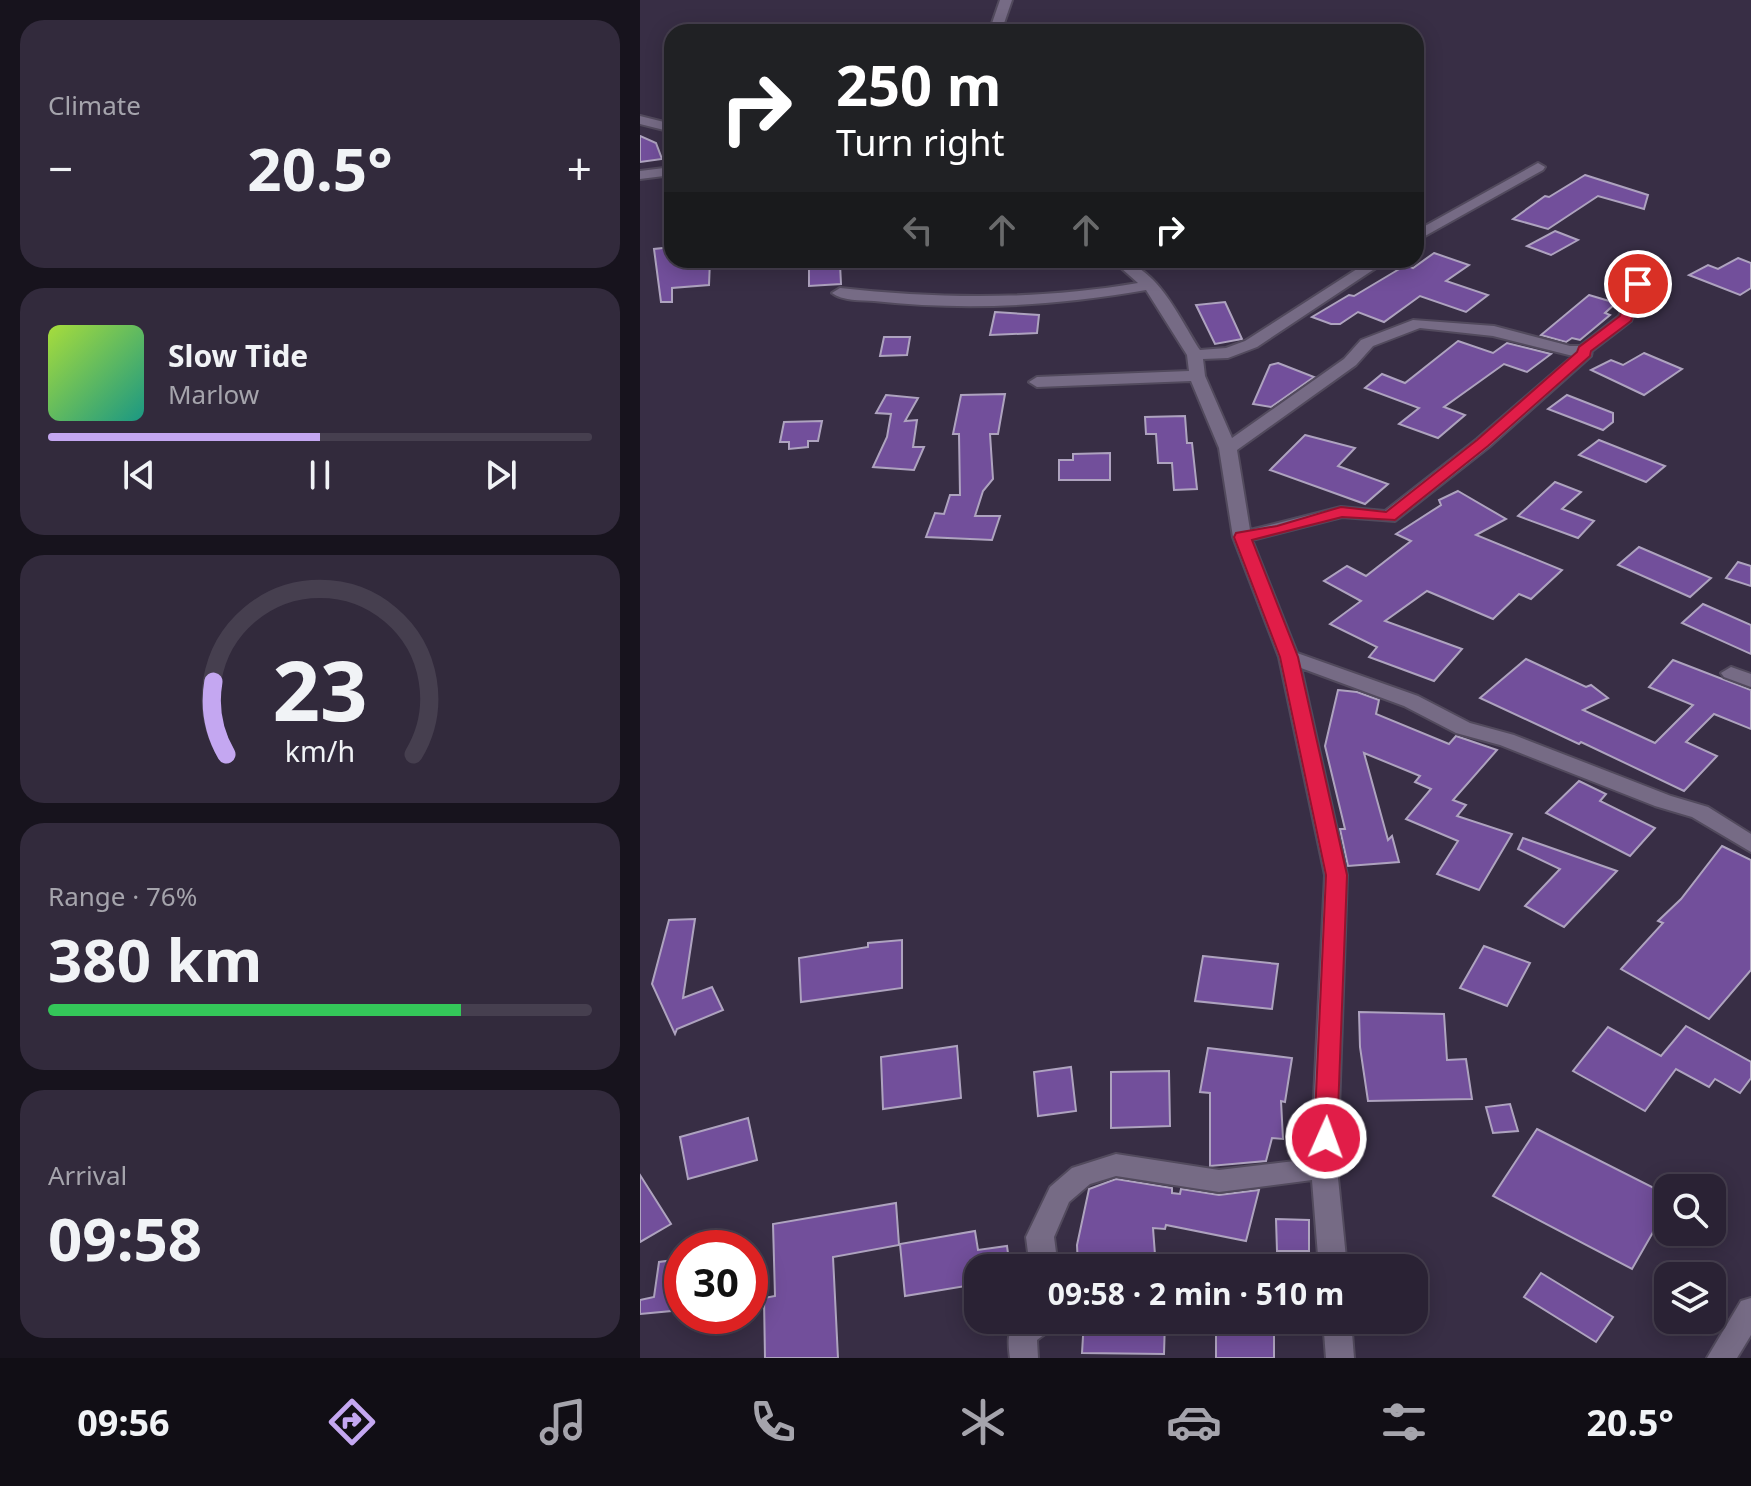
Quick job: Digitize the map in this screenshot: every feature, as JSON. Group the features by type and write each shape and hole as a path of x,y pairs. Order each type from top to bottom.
{"street":[{"path":"998,24 1006,0"},
{"path":"640,120 664,125"},
{"path":"1424,232 1538,167"},
{"path":"640,175 664,172"},
{"path":"1129,268 1150,285 1196,365 1228,448 1242,537 1289,657 1336,875 1324,1168 1332,1254"},
{"path":"1037,382 1196,365 1251,344 1369,268"},
{"path":"1228,448 1350,362 1367,343 1418,323 1494,331 1570,351 1584,350 1626,318 1638,284 1619,269"},
{"path":"840,293 906,302 1090,297 1150,285"},
{"path":"1242,537 1341,512 1389,517 1483,443 1585,353 1584,350"},
{"path":"1289,657 1411,701 1463,728 1507,740 1663,801 1700,812 1751,844"},
{"path":"1731,673 1751,681"},
{"path":"1042,1254 1040,1237 1059,1195 1081,1176 1116,1165 1219,1181 1324,1168"},
{"path":"1721,1358 1751,1310"},
{"path":"1023,1334 1024,1358"},
{"path":"1338,1334 1340,1358"}],"building":[{"path":"640,136 656,143 662,159 640,162"},
{"path":"1585,175 1648,195 1644,209 1598,196 1548,229 1513,219 1545,196 1549,197"},
{"path":"1555,231 1578,240 1551,255 1527,246"},
{"path":"664,248 664,268 710,268 709,285 672,288 672,302 661,302 654,249"},
{"path":"1434,253 1469,265 1446,281 1488,295 1466,312 1420,296 1384,322 1358,312 1340,324 1312,317 1401,268 1424,268 1424,260"},
{"path":"1738,258 1751,263 1751,288 1740,295 1689,275 1708,265 1718,269"},
{"path":"809,268 840,268 841,284 809,286"},
{"path":"1589,295 1616,303 1605,313 1610,315 1580,340 1572,338 1566,342 1541,335"},
{"path":"1225,302 1242,339 1215,344 1196,305"},
{"path":"995,312 1039,315 1037,333 990,335"},
{"path":"884,337 910,337 907,355 880,356"},
{"path":"1458,341 1493,353 1507,343 1551,354 1527,372 1504,364 1444,407 1465,415 1438,438 1399,424 1419,408 1365,388 1382,374 1405,383"},
{"path":"1644,353 1682,369 1644,395 1591,370 1611,360 1623,365"},
{"path":"1278,363 1314,377 1271,407 1253,404 1270,365"},
{"path":"1005,394 998,434 990,434 993,479 983,491 975,516 1000,516 992,540 926,537 935,513 944,514 950,495 960,495 959,434 953,434 961,395"},
{"path":"886,395 918,398 905,421 917,420 913,447 924,447 914,470 873,467 887,437 891,414 876,413"},
{"path":"1567,395 1613,413 1613,422 1603,430 1548,409"},
{"path":"1185,416 1187,443 1192,443 1197,489 1174,490 1172,463 1158,463 1156,434 1146,434 1145,417"},
{"path":"822,421 818,441 808,441 808,447 789,449 789,442 780,442 784,422"},
{"path":"1305,435 1355,448 1338,466 1388,484 1365,504 1270,470"},
{"path":"1599,440 1665,466 1646,482 1579,455"},
{"path":"1110,453 1110,480 1059,480 1059,460 1073,460 1073,454"},
{"path":"1555,482 1581,492 1562,509 1594,521 1578,538 1518,516"},
{"path":"1458,491 1506,519 1476,535 1562,570 1531,599 1519,594 1493,619 1427,591 1385,621 1462,649 1434,681 1369,657 1377,647 1330,624 1361,601 1324,581 1347,566 1366,576 1411,541 1396,534 1441,505 1439,500"},
{"path":"1639,547 1711,578 1690,597 1618,565"},
{"path":"1738,562 1751,566 1751,586 1726,578"},
{"path":"1703,604 1751,625 1751,654 1682,623"},
{"path":"1526,659 1586,687 1591,685 1608,698 1583,710 1655,743 1693,705 1649,687 1673,660 1751,690 1751,729 1714,714 1686,742 1717,756 1684,791 1480,698"},
{"path":"1338,690 1357,692 1379,700 1376,714 1449,744 1456,736 1497,750 1453,800 1466,805 1457,816 1512,834 1479,890 1437,874 1458,841 1406,819 1431,789 1415,782 1420,776 1364,753 1388,840 1392,836 1399,862 1348,866 1340,829 1345,829 1325,746"},
{"path":"1579,781 1606,794 1600,801 1655,828 1630,856 1546,813"},
{"path":"1523,838 1617,871 1564,927 1525,906 1560,869 1518,849"},
{"path":"1722,846 1751,860 1751,970 1709,1019 1621,969 1663,923 1658,921 1681,899"},
{"path":"695,919 683,998 712,987 723,1010 677,1029 675,1034 652,984 669,920"},
{"path":"902,940 902,988 801,1002 799,958 868,947 868,943"},
{"path":"1484,946 1530,963 1507,1006 1460,988"},
{"path":"1203,956 1278,964 1272,1009 1195,1001"},
{"path":"1359,1012 1444,1014 1447,1060 1466,1059 1472,1099 1368,1101 1360,1047"},
{"path":"1686,1026 1751,1062 1751,1078 1740,1093 1715,1079 1709,1087 1676,1069 1645,1111 1573,1071 1608,1027 1661,1056"},
{"path":"957,1046 961,1098 883,1109 881,1057"},
{"path":"1208,1048 1292,1058 1285,1102 1281,1101 1283,1139 1272,1138 1266,1161 1210,1166 1210,1093 1200,1092"},
{"path":"1071,1067 1076,1111 1038,1116 1034,1072"},
{"path":"1169,1071 1170,1126 1111,1128 1111,1072"},
{"path":"1510,1104 1518,1131 1493,1133 1486,1107"},
{"path":"748,1118 757,1160 688,1179 680,1137"},
{"path":"1537,1129 1654,1188 1654,1230 1632,1269 1493,1196"},
{"path":"640,1175 671,1224 640,1242"},
{"path":"1116,1179 1172,1188 1172,1193 1180,1194 1181,1189 1219,1195 1259,1190 1246,1241 1166,1225 1165,1229 1153,1228 1155,1254 1077,1254 1089,1189"},
{"path":"896,1203 899,1245 833,1257 838,1358 765,1358 768,1297 775,1296 773,1224"},
{"path":"1276,1219 1309,1220 1309,1251 1277,1251"},
{"path":"975,1231 978,1250 1007,1246 1008,1254 964,1254 964,1286 905,1296 900,1244"},
{"path":"664,1261 664,1312 640,1314 640,1300 654,1297 659,1262"},
{"path":"1541,1273 1613,1317 1596,1342 1524,1297"},
{"path":"1083,1334 1165,1334 1164,1354 1082,1353"},
{"path":"1216,1334 1274,1334 1274,1358 1216,1358"}],"route":[{"path":"1326,1138 1336,875 1289,657 1242,537 1341,512 1389,517 1466,453 1483,443 1585,353 1584,350 1626,318 1638,284"}]}
